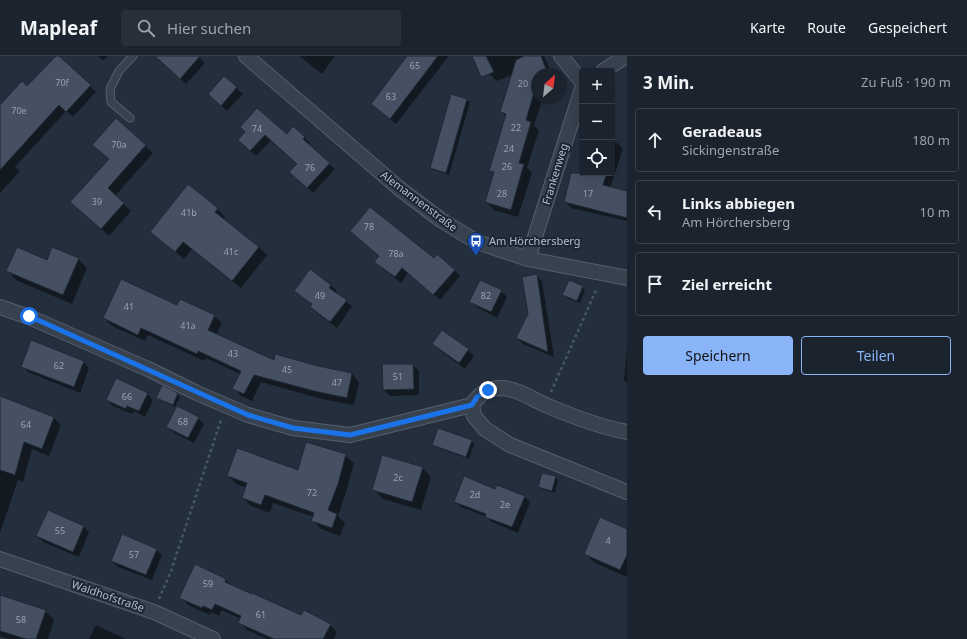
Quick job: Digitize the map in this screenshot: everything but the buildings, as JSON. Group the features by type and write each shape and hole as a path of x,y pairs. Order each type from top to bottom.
{"street":[{"name":"Alemannenstraße","path":"246,56 400,189 441,220 477,242 528,259 627,278"},
{"path":"561,56 579,78"},
{"path":"608,68 626,56"},
{"name":"Frankenweg","path":"528,259 579,98"},
{"path":"0,307 29,316 248,415 293,428 350,435 472,405"},
{"path":"627,432 606,428 567,414 522,393 504,388 488,390 477,397 472,405 474,416 485,429 510,445 627,492"},
{"name":"Waldhofstraße","path":"0,559 154,612 213,639"}],"lane":[{"path":"130,118 111,102 110,88 119,71 133,56"}],"path":[{"path":"553,386 604,273"},
{"path":"158,601 171,572 222,418"}],"place":[{"name":"Am Hörchersberg","path":"476,256"}],"route":[{"path":"29,316 248,415 293,428 350,435 472,405 477,397 488,390"}]}
